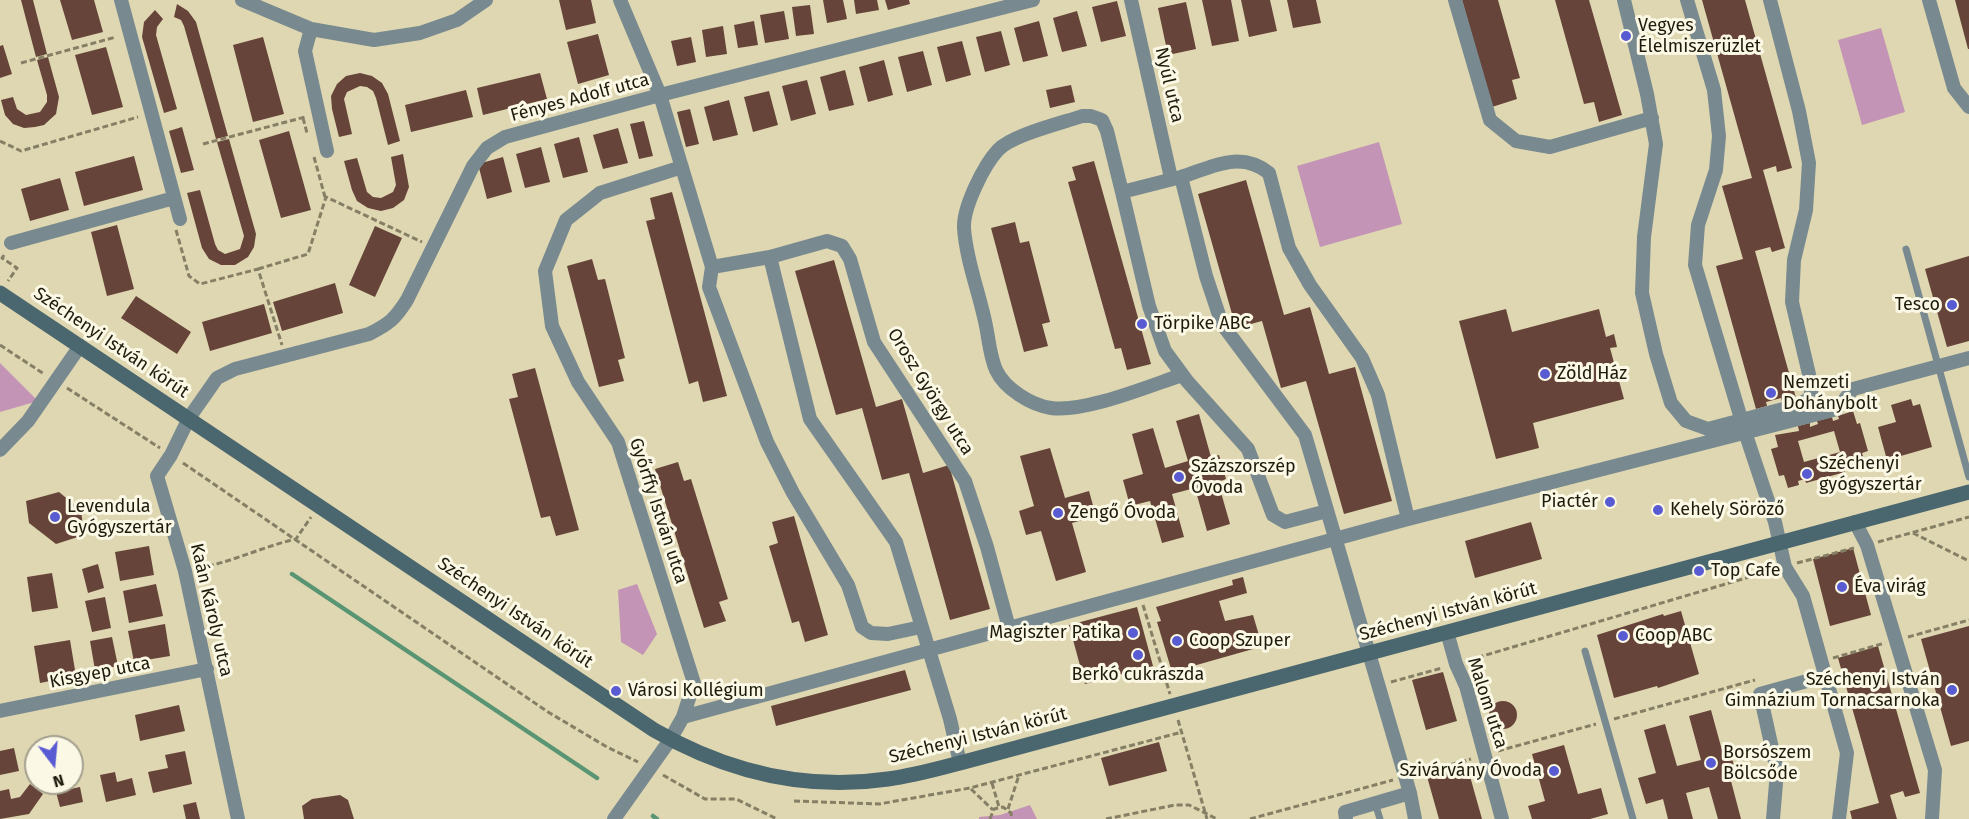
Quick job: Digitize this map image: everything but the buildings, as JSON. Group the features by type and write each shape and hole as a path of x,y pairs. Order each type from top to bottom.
{"street":[{"path":"121,0 180,219"},
{"path":"242,0 311,29 374,40 420,33 457,20 486,0"},
{"path":"620,0 660,95 712,267 709,287 767,442 848,585 862,627 871,633 888,634 921,627"},
{"name":"Fényes Adolf utca","path":"189,418 217,378 235,369 369,334 388,325 407,300 473,166 488,148 505,137 1033,0"},
{"name":"Nyúl utca","path":"1131,0 1176,178 1221,324 1305,435 1369,653"},
{"path":"1455,0 1490,120 1516,141 1550,147 1652,118"},
{"path":"1624,0 1656,144 1644,237 1642,293 1656,354 1671,403 1686,421 1708,429 1837,409 1853,389 1969,358"},
{"path":"1687,0 1714,90 1719,136 1716,170 1698,225 1695,265 1775,522 1785,567 1803,596 1847,753 1839,819"},
{"path":"683,717 1743,425 1798,405 1810,398 1812,387 1792,302 1794,260 1806,210 1809,163 1770,0"},
{"path":"1929,0 1954,88 1969,107"},
{"path":"311,29 305,51 327,151"},
{"path":"1182,375 1089,405 1067,409 1049,408 1011,390 997,372 993,362 964,227 967,209 987,164 1000,148 1018,138 1083,116 1102,120 1107,131 1149,306 1166,351 1182,375 1248,449 1273,514 1285,522 1327,512"},
{"path":"1122,192 1233,161 1248,161 1269,173 1289,248 1310,285 1362,358 1378,395 1408,519"},
{"name":"Győrffy István utca","path":"614,819 670,740 683,717 694,683 618,442 578,382 552,326 545,271 566,220 600,193 682,166"},
{"path":"12,243 174,198"},
{"name":"Orosz György utca","path":"712,267 770,257 827,241 842,246 850,259 874,342 965,481 987,547 1009,628"},
{"path":"770,257 810,419 896,542 950,719 960,763"},
{"name":"Széchenyi István körút","path":"3,288 80,346 670,740 742,770 788,780 838,783 888,779 960,763 1969,492"},
{"path":"0,450 28,421 80,346"},
{"name":"Kaán Károly utca","path":"189,418 171,455 157,476 185,571 238,819"},
{"path":"1855,522 1867,545 1935,770 1932,819"},
{"name":"Malom utca","path":"1447,632 1456,664 1466,686 1502,819"},
{"path":"1369,653 1410,793 1415,819"},
{"name":"Kisgyep utca","path":"0,711 207,669"},
{"path":"1773,819 1777,771 1760,694 1825,676"},
{"path":"1346,819 1345,812 1410,793"}],"lane":[{"path":"1906,249 1969,477"},
{"path":"1585,651 1633,819"},
{"path":"1375,803 1380,819"}],"path":[{"path":"21,63 130,33"},
{"path":"0,141 21,151 151,113"},
{"path":"203,144 318,113"},
{"path":"180,219 174,225 189,276 200,284 308,254 326,197 434,247"},
{"path":"3,288 17,268 2,258 12,243"},
{"path":"258,269 285,356"},
{"path":"0,345 171,455 548,712 607,747 705,799 736,799 777,819"},
{"path":"185,571 213,566 269,545 296,539 319,506"},
{"path":"1378,686 1785,567 1969,517"},
{"path":"1912,532 1969,561"},
{"path":"1821,661 1969,620"},
{"path":"1250,819 1764,677"},
{"path":"794,801 879,804 970,788 1182,732"},
{"path":"1012,819 1008,809 1019,775"},
{"path":"992,782 999,807"},
{"path":"970,788 993,810"},
{"path":"1106,819 1175,805 1189,805 1217,819"},
{"path":"990,819 993,810 999,807 1008,809"}],"shaded area":[{"path":"1881,28 1905,112 1862,125 1838,40"},
{"path":"1379,142 1402,224 1320,247 1297,166"},
{"path":"0,363 38,401 0,412"},
{"path":"637,584 657,634 643,655 621,642 618,590"},
{"path":"1030,805 1037,819 979,819 979,817 1000,815"}],"waterway":[{"path":"292,574 597,778"},
{"path":"653,816 657,819"}],"place":[{"name":"Vegyes Élelmiszerüzlet","path":"1626,36"},
{"name":"Tesco","path":"1952,305"},
{"name":"Törpike ABC","path":"1142,324"},
{"name":"Zöld Ház","path":"1545,374"},
{"name":"Nemzeti Dohánybolt","path":"1771,393"},
{"name":"Széchenyi gyógyszertár","path":"1807,474"},
{"name":"Százszorszép Óvoda","path":"1179,477"},
{"name":"Piactér","path":"1610,502"},
{"name":"Kehely Söröző","path":"1658,510"},
{"name":"Zengő Óvoda","path":"1058,513"},
{"name":"Levendula Gyógyszertár","path":"55,517"},
{"name":"Top Cafe","path":"1699,571"},
{"name":"Éva virág","path":"1842,587"},
{"name":"Magiszter Patika","path":"1133,633"},
{"name":"Coop ABC","path":"1623,636"},
{"name":"Coop Szuper","path":"1177,641"},
{"name":"Berkó cukrászda","path":"1138,655"},
{"name":"Széchenyi István Gimnázium Tornacsarnoka","path":"1952,690"},
{"name":"Városi Kollégium","path":"616,691"},
{"name":"Borsószem Bölcsőde","path":"1711,763"},
{"name":"Szivárvány Óvoda","path":"1554,771"}]}
